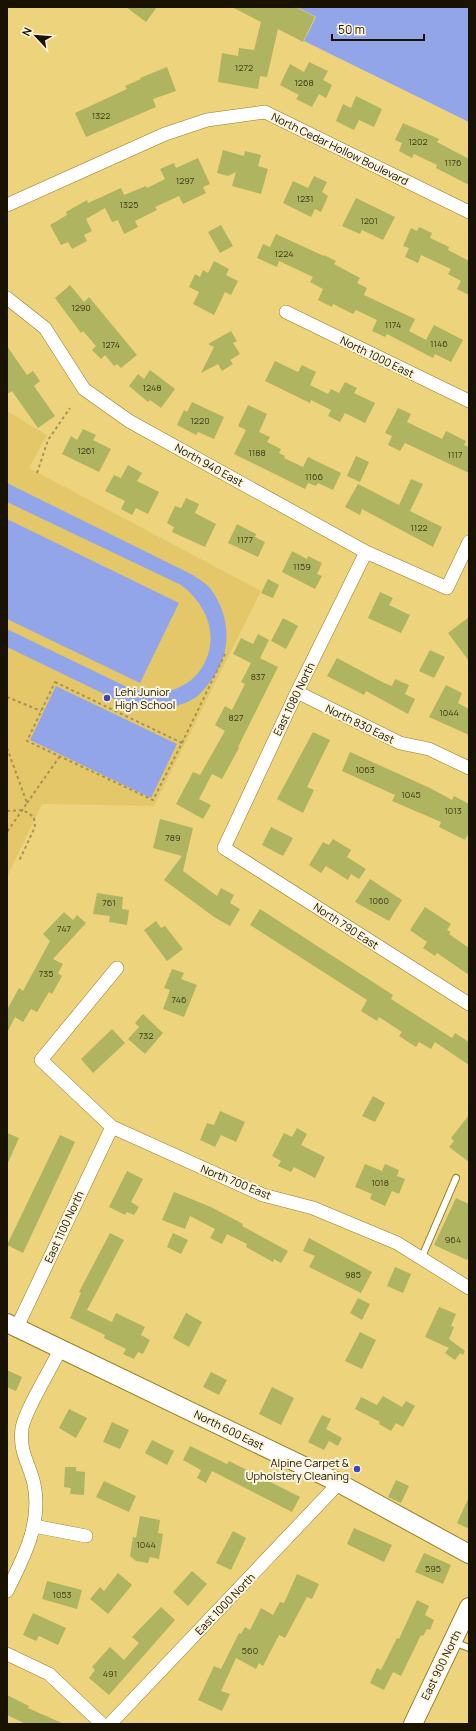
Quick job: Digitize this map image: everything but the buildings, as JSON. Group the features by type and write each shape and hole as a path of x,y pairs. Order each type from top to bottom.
{"street":[{"name":"North Cedar Hollow Boulevard","path":"7,205 165,134 207,120 265,112 469,212"},
{"name":"North 940 East","path":"7,298 45,328 84,389 122,417 366,552 447,588 469,542"},
{"name":"North 1000 East","path":"286,312 469,401"},
{"name":"East 1080 North","path":"224,848 297,692 366,552"},
{"name":"North 830 East","path":"297,692 400,743 429,749 469,768"},
{"name":"North 790 East","path":"224,848 469,1004"},
{"name":"North 700 East","path":"117,968 41,1060 112,1126 263,1195 313,1208 397,1243 469,1288"},
{"name":"East 1100 North","path":"12,1325 112,1126"},
{"name":"North 600 East","path":"12,1325 339,1483 469,1554"},
{"path":"7,1591 26,1553 34,1526 37,1505 33,1482 24,1459 21,1443 22,1426 61,1348"},
{"name":"East 1000 North","path":"110,1724 339,1483"},
{"path":"34,1526 86,1536"},
{"name":"East 900 North","path":"416,1723 469,1607"},
{"path":"7,1654 49,1674 102,1724"}],"lane":[{"path":"421,1259 456,1178"},
{"path":"453,1641 469,1648"}],"path":[{"path":"37,473 48,440 70,408"},
{"path":"182,743 55,682 27,740 153,800 182,743 226,652"},
{"path":"7,697 41,711"},
{"path":"7,748 27,803"},
{"path":"7,832 60,756"},
{"path":"7,811 23,810 34,817 35,827 19,861"}],"shaded area":[{"path":"297,7 469,7 469,122 304,41 316,17"},
{"name":"Lehi Junior High School","path":"7,411 47,435 29,468 261,591 154,806 42,804 7,877"},
{"path":"7,483 193,575 210,588 217,599 225,623 225,648 217,671 202,692 193,699 177,706 144,708 127,705 7,647 7,629 127,687 152,693 174,690 191,680 204,664 210,646 209,625 200,604 181,585 7,502"},
{"path":"7,519 179,603 140,683 7,619"},
{"path":"56,686 177,744 151,798 30,740"}],"place":[{"name":"Lehi Junior High School","path":"107,698"},
{"name":"Alpine Carpet & Upholstery Cleaning","path":"357,1469"}]}
